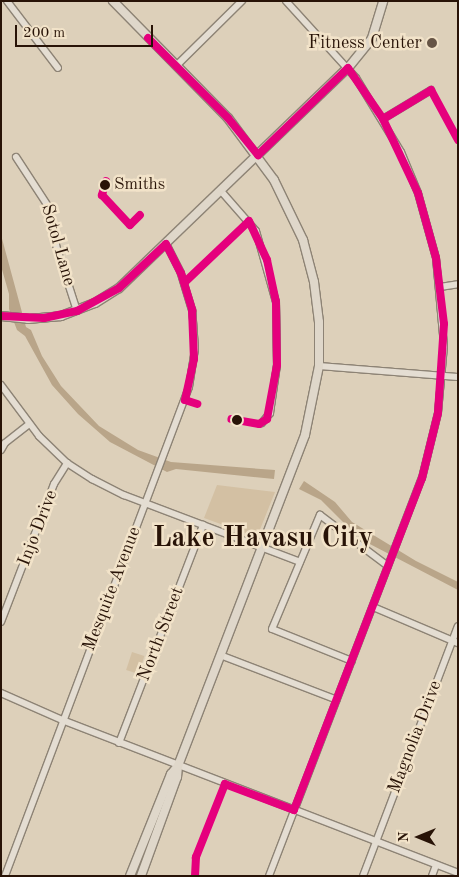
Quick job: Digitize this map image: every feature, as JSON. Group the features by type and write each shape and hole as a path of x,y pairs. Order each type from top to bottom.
{"main road":[{"path":"113,1 228,118 258,155 286,200 303,240 318,306 319,366 305,435 178,766 177,777 141,876"},
{"path":"1,316 44,318 77,311 119,288 348,68 372,38 383,1"},
{"path":"130,876 171,774 178,766"},
{"path":"135,863 135,876"}],"street":[{"path":"8,1 58,68"},
{"path":"176,66 242,1"},
{"path":"269,876 429,456 443,376 440,287 431,236 418,193 383,119 348,68 286,1"},
{"path":"383,119 431,90"},
{"name":"Sotol Lane","path":"16,157 48,206 57,249 77,311"},
{"path":"221,191 256,231 276,302 277,364 270,413 262,423"},
{"name":"Mesquite Avenue","path":"5,876 62,720 186,400 194,358 190,301 178,264 166,244"},
{"path":"440,287 458,284"},
{"path":"319,366 458,377"},
{"path":"1,385 28,425 68,463 108,488 300,562"},
{"path":"1,450 5,443 28,425"},
{"name":"Injo Drive","path":"1,622 54,484 68,463"},
{"path":"352,661 272,629 320,515 388,566"},
{"name":"North Street","path":"120,743 203,525"},
{"path":"373,607 455,642"},
{"name":"Magnolia Drive","path":"362,876 455,642 458,626"},
{"path":"220,655 337,700"},
{"path":"1,693 62,720 178,766 458,873"},
{"path":"432,876 436,865"}],"shaded area":[{"path":"1,235 26,327 31,330 42,356 61,386 99,426 138,450 171,462 275,470 274,479 176,469 167,472 110,442 78,414 52,385 25,336 17,330 9,309 9,294 1,266"},
{"path":"304,481 335,502 352,522 416,561 458,582 458,590 366,542 363,535 347,526 321,500 299,489"},
{"path":"217,485 275,492 257,537 204,518"},
{"path":"132,652 144,656 138,674 126,670"}],"transit line":[{"path":"148,38 228,118 258,155 348,68 383,119 418,193 436,258 444,324 438,413 422,478 294,810 225,784 196,857 195,876"},
{"path":"383,119 431,90 458,140"},
{"path":"106,181 102,195 130,225 140,215"},
{"path":"185,282 249,221 267,260 276,302 277,365 267,419 259,424 231,419"},
{"path":"1,316 44,318 77,311 119,288 166,244 181,273 192,310 194,359 185,400 197,404"}],"place":[{"name":"Fitness Center","path":"432,43"},
{"name":"Smiths","path":"105,185"}],"district":[{"name":"Lake Havasu City","path":"263,539"}]}
